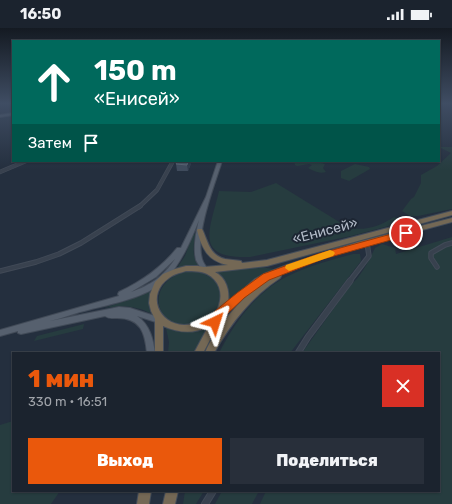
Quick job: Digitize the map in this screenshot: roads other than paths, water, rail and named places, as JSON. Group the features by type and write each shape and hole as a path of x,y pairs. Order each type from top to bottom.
{"highway":[{"name":"«Енисей»","path":"161,280 169,274 183,269 190,268 205,270 267,263 452,213"},
{"name":"«Енисей»","path":"302,262 452,220"},
{"path":"200,230 203,244 207,251 220,260 233,263 267,263"},
{"path":"159,320 176,328 189,329 202,326 211,322 250,288 266,277 302,262"},
{"path":"210,352 221,332 246,302 275,277 302,262"},
{"path":"199,352 224,305 225,296 224,287 219,279 205,270"},
{"path":"159,352 159,320 153,306 152,298 161,280"},
{"path":"143,504 145,492"},
{"path":"166,504 167,492"},
{"path":"169,504 172,492"}],"main road":[{"path":"0,333 134,293 161,280 174,264 191,231 207,198 220,162"},
{"path":"205,270 199,259 198,248 200,230 207,198"},
{"path":"83,309 134,287 154,276 165,267 191,231"},
{"path":"0,337 76,318 119,310 130,311 159,320"},
{"path":"76,318 113,315 133,317 143,325 147,331 151,352"}],"street":[{"path":"0,172 24,162"},
{"path":"0,271 36,262 59,254 80,243 138,207 157,190 171,162"},
{"path":"299,352 308,337 369,256 367,243"},
{"path":"437,267 431,258 431,253 445,244 452,243"},
{"path":"205,504 212,492"}]}
